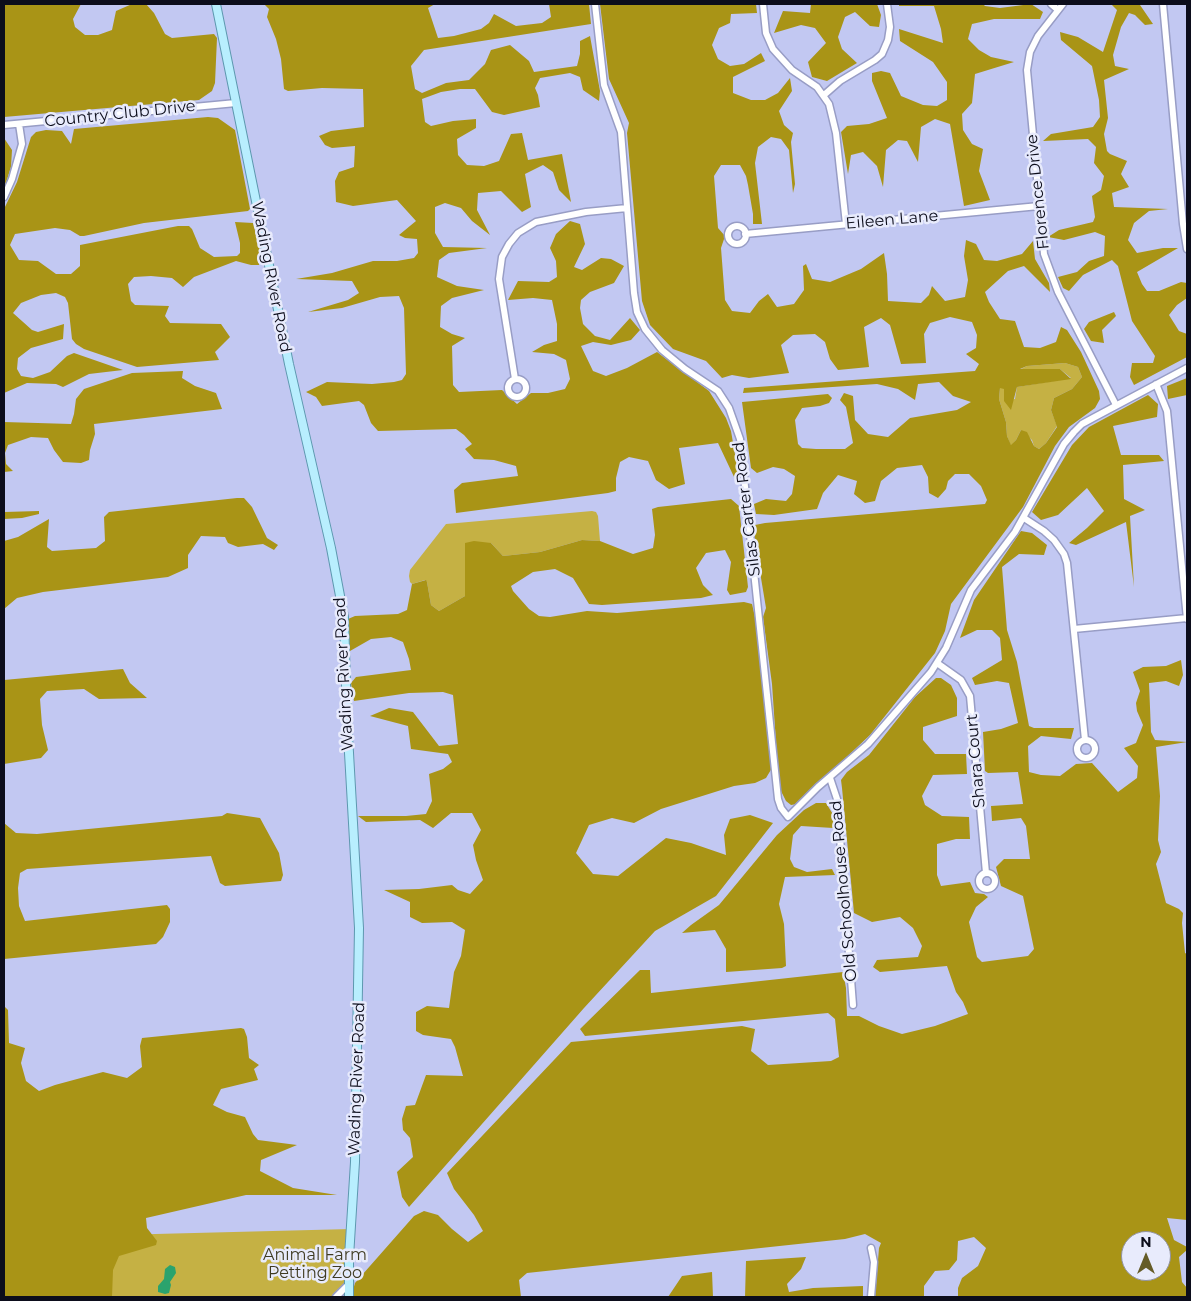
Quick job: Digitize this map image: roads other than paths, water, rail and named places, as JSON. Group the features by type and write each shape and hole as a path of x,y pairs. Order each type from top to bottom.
{"main road":[{"name":"Wading River Road","path":"216,4 289,364 332,548 344,617 348,735 359,928 355,1153 349,1257 349,1297"}],"street":[{"name":"Silas Carter Road","path":"595,4 604,85 621,132 635,303 641,321 662,350 685,369 718,391 729,408 740,439 778,799 788,817 818,787 830,778"},
{"path":"763,4 766,33 773,49 784,63 809,81 824,95 829,104 836,133 846,224"},
{"path":"824,95 840,81 882,54 888,40 890,27 887,4"},
{"path":"1051,4 1058,10"},
{"name":"Florence Drive","path":"1063,4 1045,25 1033,45 1027,70 1044,254 1048,269 1116,405"},
{"path":"1163,4 1183,224 1187,249"},
{"name":"Country Club Drive","path":"4,125 236,103"},
{"path":"4,196 12,179 22,144 19,124"},
{"name":"Eileen Lane","path":"745,234 1039,206"},
{"path":"515,379 499,279 502,257 509,244 525,228 542,220 600,210 627,208"},
{"path":"830,778 868,744 922,684 937,663 971,590 1016,532 1064,444 1082,424 1187,368"},
{"path":"1074,628 1187,619 1167,411 1156,384"},
{"path":"1024,518 1044,531 1054,540 1064,554 1069,575 1085,740"},
{"name":"Shara Court","path":"937,663 960,680 970,696 986,873"},
{"name":"Old Schoolhouse Road","path":"830,778 834,788 838,815 853,1006"},
{"path":"870,1248 874,1262 871,1297"},
{"path":"336,1297 350,1283"}],"park label":[{"name":"Animal Farm Petting Zoo","path":"315,1264"}]}
